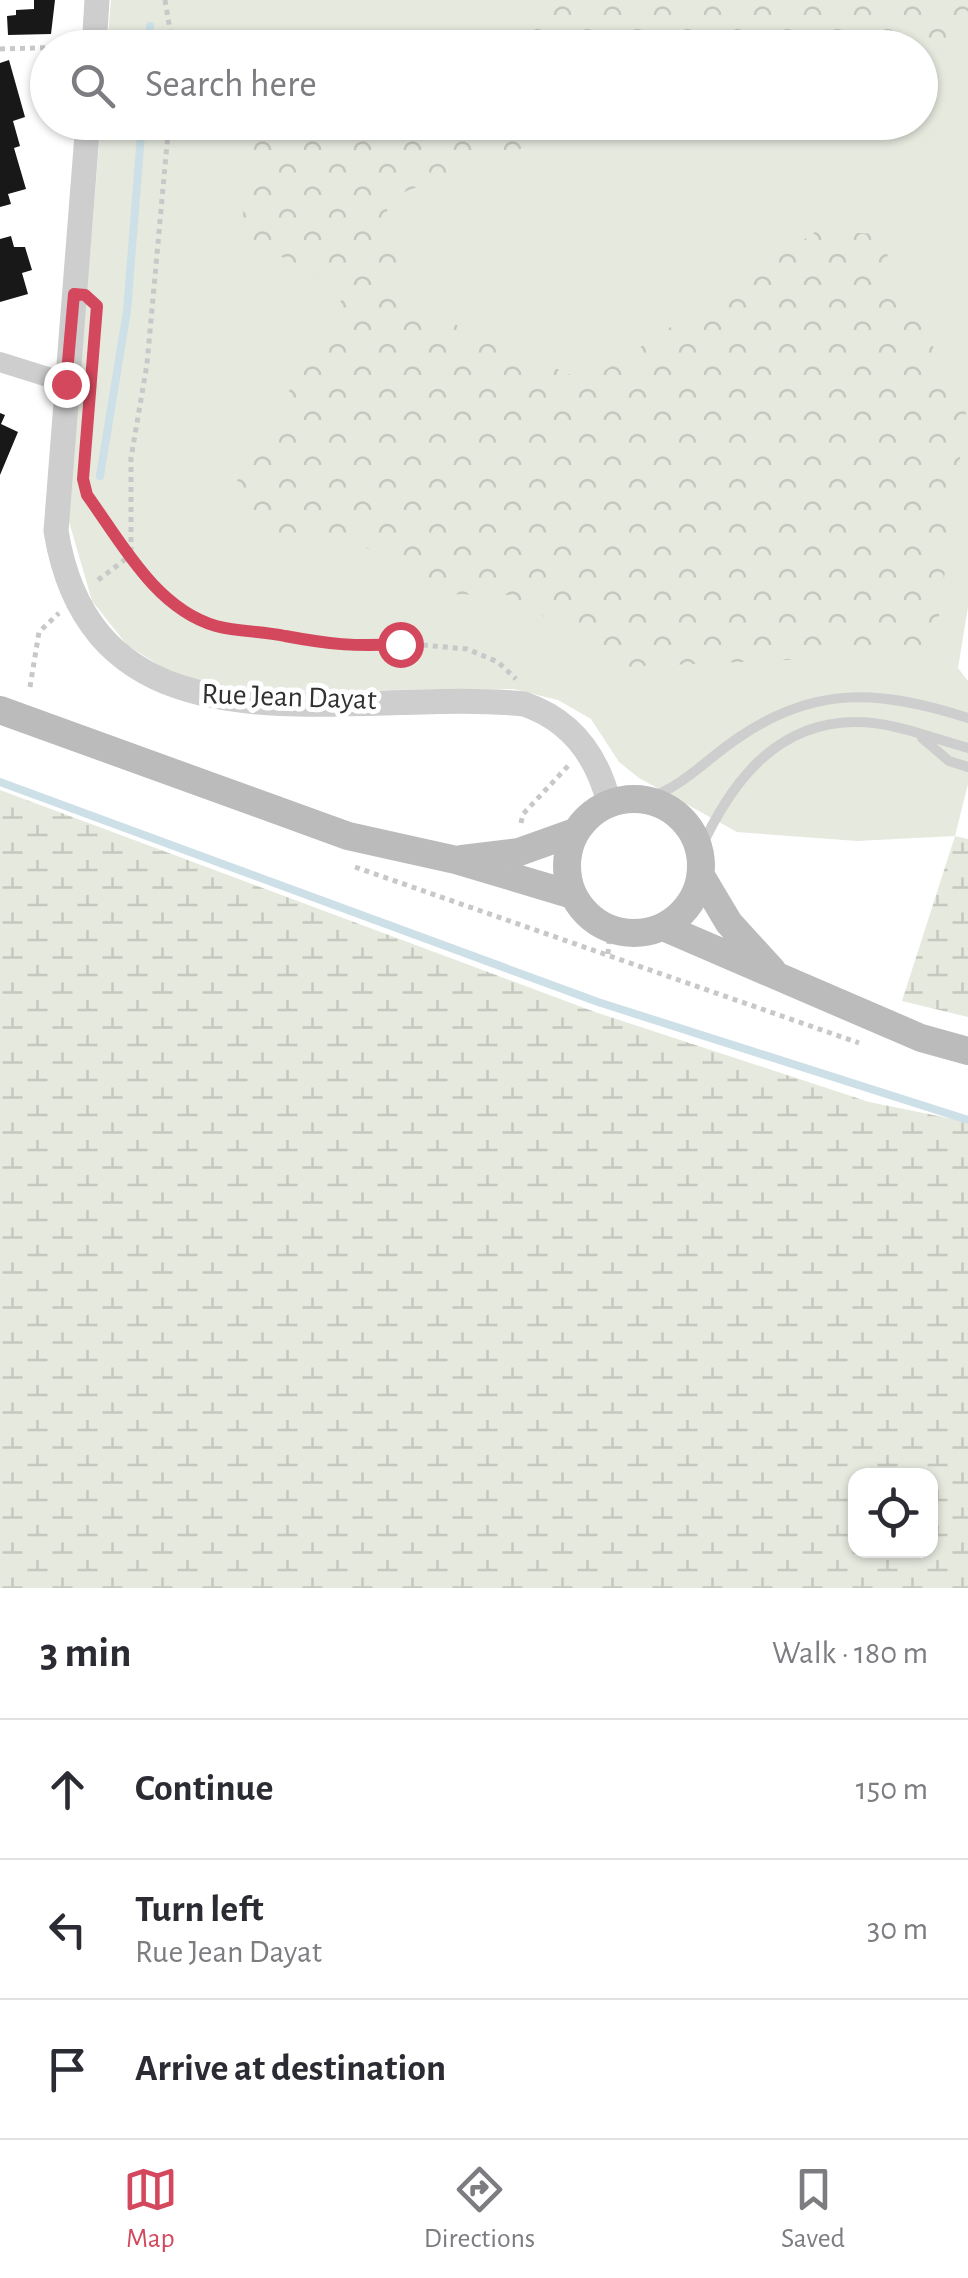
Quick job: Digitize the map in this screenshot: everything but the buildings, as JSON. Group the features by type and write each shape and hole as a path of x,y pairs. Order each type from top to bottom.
{"main road":[{"path":"0,710 330,830 416,855 456,860 573,895"},
{"path":"700,863 690,902 663,926 609,941 573,895 566,868 575,832 588,816 609,802 646,799 677,813 694,833 700,863 729,923 773,971"},
{"path":"456,860 519,852 575,832"},
{"path":"663,926 921,1038 968,1052"}],"street":[{"path":"95,30 97,0"},
{"name":"Rue Jean Dayat","path":"86,140 56,507 59,548 82,608 100,634 128,662 164,684 218,700 524,704 560,720 573,731 598,772 609,802"},
{"path":"0,362 66,384"}],"lane":[{"path":"646,799 672,791 742,735 812,701 858,693 968,718"},
{"path":"700,863 719,806 754,761 796,735 854,722 968,748"},
{"path":"918,734 950,761 968,767"}],"path":[{"path":"165,0 170,30"},
{"path":"0,49 30,48"},
{"path":"131,555 130,458 149,344 167,140"},
{"path":"83,479 87,495 131,555 172,601 211,625 344,648 412,644 467,649 498,662 515,676 524,704"},
{"path":"514,920 609,941 874,1048"}],"green space":[{"path":"111,0 968,0 968,607 958,668 968,681 968,784 955,836 857,841 737,832 639,778 619,762 591,719 558,700 513,689 238,691 176,676 127,645 92,601 68,518 100,140 938,140 938,30 108,30"},
{"path":"547,0 968,0 968,35 938,41 938,30 494,30 534,27"},
{"path":"255,140 545,140 385,199 404,302 587,382 817,231 877,234 966,413 934,654 620,667 511,595 441,594 357,542 258,544 232,490 345,294 240,232"},
{"path":"0,790 595,1012 869,1102 968,1122 968,1588 0,1588"},
{"path":"955,836 968,839 968,1017 902,1001"}],"waterway":[{"path":"150,26 150,30"},
{"path":"100,476 127,311 141,140"},
{"path":"0,782 598,1002 968,1120"}],"route":[{"path":"66,384 74,294 85,295 97,306 83,479 87,495 152,584 172,601 211,625 238,631 344,648 400,644"}]}
